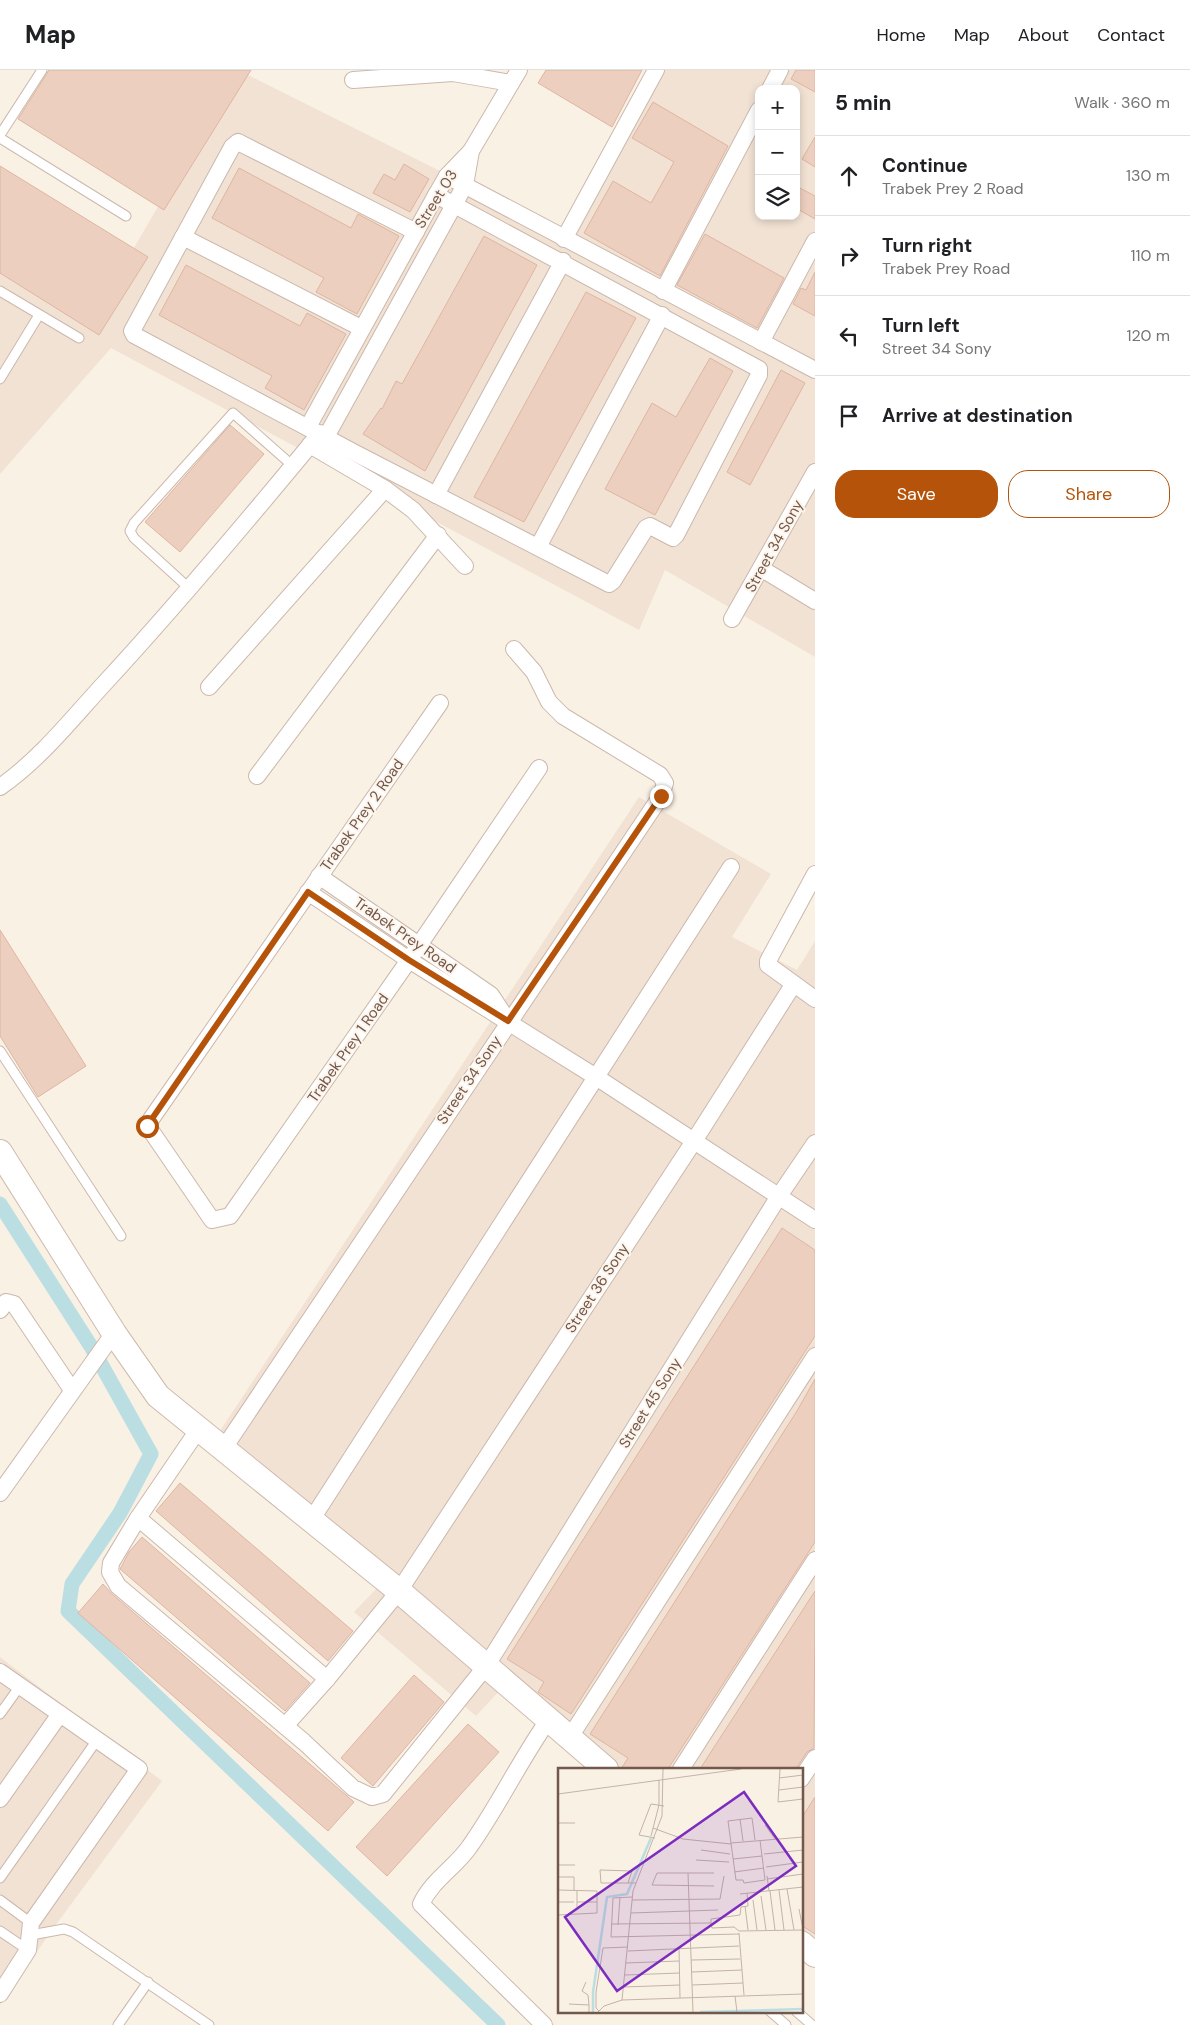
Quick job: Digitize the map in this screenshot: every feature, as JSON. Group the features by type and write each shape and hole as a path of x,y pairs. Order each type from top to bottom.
{"street":[{"path":"564,239 656,70"},
{"path":"772,85 780,70"},
{"path":"353,80 453,73 515,77 471,151"},
{"path":"663,291 755,118"},
{"path":"416,232 238,142 232,147 133,326 134,335 316,436 609,584 613,581 646,528 650,526 674,538 759,375 759,369 562,261 436,195"},
{"name":"Street 03","path":"316,436 361,328 447,176 471,151"},
{"name":"Street 03","path":"316,436 465,185 471,151"},
{"path":"447,176 815,370"},
{"path":"183,237 361,328"},
{"path":"761,342 815,241"},
{"path":"436,495 562,261"},
{"path":"538,547 662,315"},
{"path":"1,785 32,762 190,589 316,436"},
{"path":"316,436 413,510 438,535 464,566"},
{"name":"Street 34 Sony","path":"732,619 762,569 815,472"},
{"path":"209,687 385,489"},
{"path":"257,776 438,535"},
{"path":"762,569 815,601"},
{"name":"Street 34 Sony","path":"224,1448 508,1021 661,796 665,783 660,775 563,716 549,702 534,672 514,649"},
{"name":"Trabek Prey 2 Road","path":"147,1126 440,703"},
{"name":"Trabek Prey 1 Road","path":"147,1126 212,1220 230,1216 419,946 539,768"},
{"path":"312,1519 731,867"},
{"path":"815,874 768,961 771,970 815,999"},
{"name":"Trabek Prey Road","path":"319,876 491,995 508,1021"},
{"name":"Trabek Prey Road","path":"308,892 409,960 508,1021"},
{"name":"Street 36 Sony","path":"285,1726 327,1679 399,1591 694,1141 792,985"},
{"path":"508,1021 815,1220"},
{"name":"Street 45 Sony","path":"198,1430 138,1518 111,1563 110,1572 118,1586 285,1726 353,1788 372,1797 383,1794 487,1665 779,1196 815,1142"},
{"path":"0,1152 110,1337 158,1396 399,1591 605,1768"},
{"path":"0,1310 6,1302 14,1304 76,1385"},
{"path":"0,1493 110,1337"},
{"path":"570,1737 815,1356"},
{"path":"138,1518 327,1679"},
{"path":"681,1768 815,1560"},
{"path":"0,1672 137,1766 139,1771 30,1936 0,1994"},
{"path":"0,1799 60,1714"},
{"path":"544,2025 421,1904 426,1894 470,1847 530,1746 549,1719"},
{"path":"802,1778 815,1758"},
{"path":"802,1944 815,1955"}],"lane":[{"path":"42,70 0,137 126,216"},
{"path":"0,291 79,338"},
{"path":"0,380 39,315"},
{"path":"190,589 134,538 130,531 134,523 233,413 293,466"},
{"path":"0,1051 121,1236"},
{"path":"0,1714 20,1686"},
{"path":"0,1878 97,1740"},
{"path":"0,1900 30,1936"},
{"path":"0,1931 30,1936 64,1929 73,1932 209,2025"},
{"path":"118,2025 148,1982"},
{"path":"771,2012 786,2025"},
{"path":"797,2012 812,2025"}],"shaded area":[{"path":"238,70 560,231 648,70 815,70 815,657 665,570 639,630 111,348 0,474 0,256 94,316"},
{"path":"639,797 771,874 732,937 797,970 815,941 815,1961 802,1950 802,1768 595,1768 503,1687 476,1716 354,1612 377,1588 208,1449"},
{"path":"0,1657 162,1781 52,1930 0,2005"}],"building":[{"path":"49,70 251,70 164,210 18,119"},
{"path":"546,70 642,70 612,127 538,83"},
{"path":"796,70 815,70 815,92 791,79"},
{"path":"653,102 728,146 660,276 584,233 613,181 651,203 674,162 632,138"},
{"path":"815,137 815,167 802,159"},
{"path":"404,164 429,179 410,212 373,193 384,174 395,180"},
{"path":"0,166 148,257 99,335 0,273"},
{"path":"239,168 351,228 358,214 399,236 357,314 316,292 324,278 212,218"},
{"path":"800,188 815,196 815,219 800,210"},
{"path":"705,234 784,278 757,328 677,285"},
{"path":"484,236 537,265 425,471 363,434 382,409 396,381 402,384"},
{"path":"186,265 300,326 307,313 346,334 304,410 265,388 272,376 159,315"},
{"path":"815,272 815,316 793,304 801,288 806,290"},
{"path":"586,292 636,318 524,522 474,497"},
{"path":"710,358 733,371 655,515 605,489 652,403 676,417"},
{"path":"781,370 805,383 750,485 727,472"},
{"path":"230,425 264,454 180,552 145,522"},
{"path":"0,930 86,1066 38,1097 0,1036"},
{"path":"782,1228 815,1250 815,1336 571,1714 538,1692 544,1682 507,1659"},
{"path":"815,1379 815,1542 669,1768 622,1768 628,1758 590,1734 797,1411"},
{"path":"180,1483 353,1631 328,1661 156,1511"},
{"path":"142,1537 310,1683 285,1711 120,1569 129,1552"},
{"path":"103,1584 112,1594 354,1802 328,1831 78,1613"},
{"path":"815,1591 814,1748 807,1752 797,1768 701,1768"},
{"path":"414,1675 444,1702 373,1786 341,1758"},
{"path":"468,1724 499,1752 387,1876 356,1847"},
{"path":"815,1797 815,1934 802,1926 802,1817"}],"waterway":[{"path":"0,1204 92,1348 151,1454 120,1513 72,1584 68,1611 498,2025"}],"route":[{"path":"147,1126 308,892 409,960 508,1021 661,796"}]}
